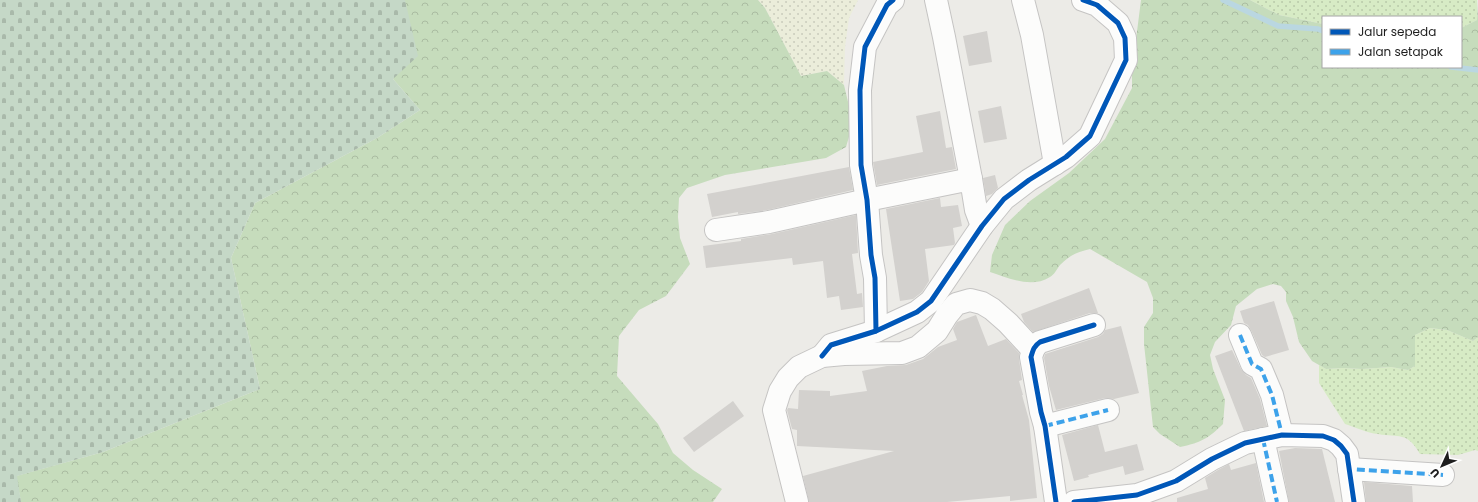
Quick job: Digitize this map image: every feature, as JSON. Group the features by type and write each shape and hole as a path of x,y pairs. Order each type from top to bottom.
{"street":[{"path":"876,331 875,278 871,255 867,200 861,165 860,90 865,47 887,5 893,0"},
{"path":"936,0 976,210 982,226"},
{"path":"1023,0 1032,35 1055,164"},
{"path":"822,356 831,345 876,331 917,312 931,301 982,226 1004,199 1029,180 1066,156 1090,136 1126,60 1125,38 1118,23 1097,6 1083,0"},
{"path":"716,230 776,220 970,179"},
{"path":"797,502 774,410 780,391 788,378 799,367 822,356 902,353 918,347 938,332 946,315 956,304 970,300 982,303 992,309 1008,323 1033,350"},
{"path":"1056,502 1045,426 1031,357 1033,350 1040,342 1094,325"},
{"path":"1240,334 1252,364 1261,369 1272,395 1272,437 1277,502"},
{"path":"1045,426 1108,410"},
{"path":"1074,502 1137,495 1176,481 1212,459 1238,446 1272,437 1323,436 1334,440 1347,454 1354,502"},
{"path":"1349,469 1443,475"}],"green space":[{"path":"0,0 405,0 418,56 393,79 420,110 377,138 255,203 231,258 260,389 103,452 17,476 21,502 0,502"},
{"path":"405,0 758,0 765,8 801,76 827,71 844,85 853,123 846,147 826,158 725,175 687,188 679,198 678,217 680,238 690,264 666,296 639,310 619,336 617,376 658,424 673,453 693,470 722,489 713,502 21,502 16,476 103,452 260,389 231,258 255,203 377,138 420,110 393,79"},
{"path":"758,0 858,0 849,18 845,47 844,85 827,71 801,76 765,8"},
{"path":"1141,0 1250,0 1279,15 1322,24 1322,68 1462,68 1462,28 1477,20 1478,0 1478,337 1473,341 1447,330 1430,328 1415,335 1415,366 1408,370 1391,367 1326,369 1312,361 1299,342 1293,317 1286,301 1286,292 1281,286 1273,284 1257,289 1236,306 1231,325 1215,342 1210,355 1213,369 1225,400 1223,424 1204,439 1193,444 1180,447 1160,434 1153,427 1144,344 1144,327 1153,313 1153,298 1147,282 1090,249 1070,256 1051,276 1035,282 1020,281 990,272 992,255 1005,225 1030,201 1069,173 1105,139 1132,88 1132,71"},
{"path":"1250,0 1477,0 1477,20 1462,28 1462,16 1322,16 1322,24 1279,15"},
{"path":"1430,328 1447,330 1473,341 1478,337 1478,451 1475,450 1458,455 1420,454 1411,442 1402,437 1370,432 1345,424 1319,383 1319,365 1326,369 1391,367 1408,370 1415,366 1415,335"}],"building":[{"path":"987,31 992,62 969,66 963,36"},
{"path":"1001,106 1007,139 984,143 978,111"},
{"path":"940,111 946,148 952,147 956,169 877,185 873,162 923,152 916,116"},
{"path":"849,167 853,190 767,210 738,214 738,212 712,217 707,194"},
{"path":"995,175 998,188 992,194 986,196 983,178"},
{"path":"940,198 941,207 958,205 962,226 953,228 954,245 925,249 929,281 922,292 913,299 900,301 886,209"},
{"path":"856,215 858,253 852,254 857,294 862,293 863,307 841,310 839,296 827,298 823,261 793,265 792,258 706,268 703,246 741,241 741,239 772,234"},
{"path":"1089,288 1098,313 1090,313 1033,332 1024,322 1021,314"},
{"path":"1274,301 1289,350 1265,357 1262,355 1248,325 1244,323 1240,311"},
{"path":"976,315 988,346 1006,339 1019,353 1022,380 1019,381 1029,420 1037,498 1010,501 1010,496 947,502 809,502 803,476 894,451 797,446 797,430 792,429 787,410 788,408 798,409 799,390 830,391 830,396 867,391 862,371 887,366 906,365 923,359 938,347 957,340 953,329 957,322"},
{"path":"1121,326 1139,393 1114,399 1105,398 1056,410 1049,386 1044,358 1045,354 1098,337 1103,334 1105,330"},
{"path":"1232,350 1241,369 1251,378 1260,399 1267,426 1244,431 1215,356"},
{"path":"733,401 744,416 694,452 683,438"},
{"path":"1098,425 1105,452 1137,444 1144,470 1125,475 1123,466 1088,475 1089,477 1074,481 1062,435"},
{"path":"1295,448 1322,449 1335,502 1289,502 1279,451"},
{"path":"1256,463 1264,502 1177,502 1177,498 1208,489 1205,478 1229,464 1231,470"},
{"path":"1364,482 1412,486 1413,502 1366,502"}],"waterway":[{"path":"1223,0 1278,26 1322,31"},
{"path":"1460,68 1478,70"}],"marked path":[{"path":"1240,335 1252,364 1261,369 1272,395 1282,435"},
{"path":"1045,426 1108,410"},
{"path":"1263,439 1277,502"},
{"path":"1350,473 1349,469 1443,475"}],"cycle path":[{"path":"876,331 875,278 871,255 867,200 861,165 860,90 865,47 887,5 893,0"},
{"path":"822,356 831,345 876,331 917,312 931,301 982,226 1004,199 1029,180 1066,157 1090,136 1126,60 1125,38 1118,23 1097,5 1083,0"},
{"path":"1056,502 1045,426 1031,357 1034,348 1040,342 1094,325"},
{"path":"1074,502 1137,495 1176,481 1212,459 1245,443 1282,435 1323,436 1334,440 1341,446 1347,454 1354,502"}]}
